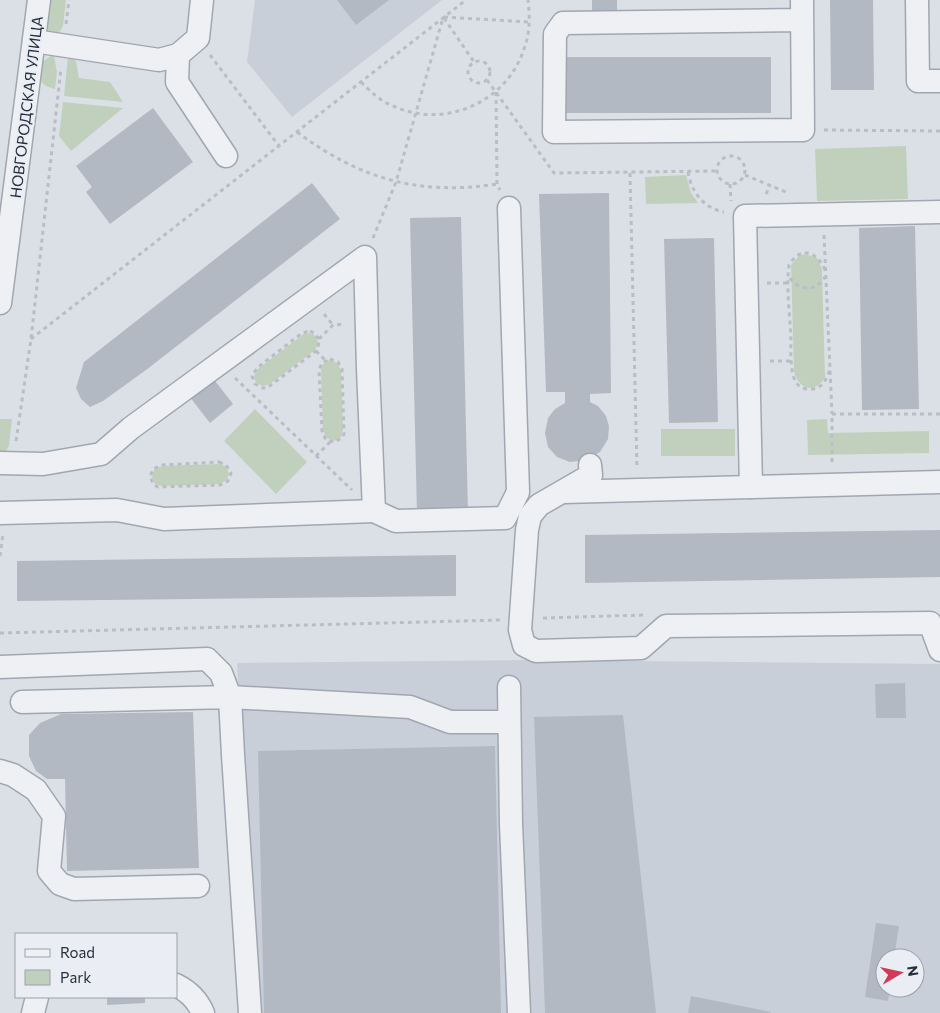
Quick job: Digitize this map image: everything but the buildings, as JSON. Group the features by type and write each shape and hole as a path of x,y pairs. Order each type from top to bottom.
{"street":[{"name":"НОВГОРОДСКАЯ УЛИЦА","path":"0,303 39,0"},
{"path":"34,41 159,60 178,55 198,38 202,0"},
{"path":"917,0 918,81 940,81"},
{"path":"802,10 803,130 554,132 555,34 563,24 802,10"},
{"path":"178,55 177,82 226,156"},
{"path":"3,513 117,510 164,519 374,511 396,521 505,518 518,492 509,208"},
{"path":"751,487 745,216 940,212"},
{"path":"365,257 374,511"},
{"path":"6,463 43,464 102,454 131,428 365,257"},
{"path":"590,465 591,475 539,505 530,516 527,530 520,630 524,645 536,651 641,648 666,626 930,623 940,650"},
{"path":"561,492 940,482"},
{"path":"0,667 207,659 221,673 230,697 250,1013"},
{"path":"509,687 519,1013"},
{"path":"22,702 230,697 410,707 450,722 509,722"},
{"path":"0,771 13,775 36,790 54,816 49,871 60,884 74,889 198,886"},
{"path":"178,986 183,988 199,1004 203,1013"},
{"path":"33,1013 38,998"}],"path":[{"path":"6,463 31,339 69,0"},
{"path":"31,339 466,0"},
{"path":"360,82 374,95 390,105 426,115 445,114 463,110 480,103 505,83 520,61 525,48 529,22 528,0"},
{"path":"443,17 529,22"},
{"path":"443,17 474,62"},
{"path":"365,257 396,182 443,17"},
{"path":"198,38 280,146"},
{"path":"474,62 486,63 490,68 487,80 475,83 469,79 467,72 469,66 474,62"},
{"path":"496,92 497,184 509,208"},
{"path":"803,130 940,131"},
{"path":"297,132 344,162 396,182 446,188 497,184"},
{"path":"730,155 737,156 743,161 746,168 742,180 736,184 723,182 717,171 720,160 724,156 730,155"},
{"path":"688,172 690,182 701,200 719,211 729,212"},
{"path":"630,173 638,490"},
{"path":"762,199 770,186"},
{"path":"823,214 832,414 832,484"},
{"path":"825,270 818,257 812,253 805,253 792,259 789,265 792,360 794,380 798,385 811,389 823,383 830,370"},
{"path":"789,277 796,285 805,288 820,284 826,276"},
{"path":"319,339 310,331 300,335 254,371 253,380 256,385 263,388 271,386 316,351 319,339 333,325 367,321"},
{"path":"316,351 325,360"},
{"path":"316,456 330,442 338,441 344,434 342,370 334,359 325,360 319,370 322,431 323,436 330,442"},
{"path":"220,363 374,511"},
{"path":"249,391 256,385"},
{"path":"832,414 940,414"},
{"path":"219,462 226,465 230,473 228,481 220,485 158,487 154,485 150,477 153,468 162,464 219,462"},
{"path":"0,556 3,513"},
{"path":"0,633 647,615"}],"shaded area":[{"path":"255,0 442,0 292,117 247,62"},
{"path":"532,660 940,664 940,1013 256,1013 237,663"}],"green space":[{"path":"48,0 66,0 63,26 57,36 46,30"},
{"path":"54,56 57,72 55,89 42,83 39,76 42,62"},
{"path":"68,56 76,61 79,78 110,82 123,102 64,96"},
{"path":"63,102 123,108 71,151 59,136"},
{"path":"906,146 908,199 817,201 815,149"},
{"path":"686,175 691,193 698,203 646,204 645,177"},
{"path":"805,254 817,258 822,269 825,377 817,386 812,388 803,386 794,371 791,265 799,256"},
{"path":"305,333 313,334 316,338 318,344 315,350 270,384 263,386 256,383 254,376 258,369"},
{"path":"330,360 337,363 341,370 343,430 341,437 334,441 327,438 323,431 321,370 323,364"},
{"path":"255,409 307,462 276,494 224,441"},
{"path":"0,419 12,419 9,446 3,456 0,454"},
{"path":"827,419 828,433 929,431 929,453 808,455 807,420"},
{"path":"661,429 735,429 735,456 661,456"},
{"path":"219,464 225,466 229,473 227,480 220,484 162,486 155,484 152,477 154,470 162,466"}]}
